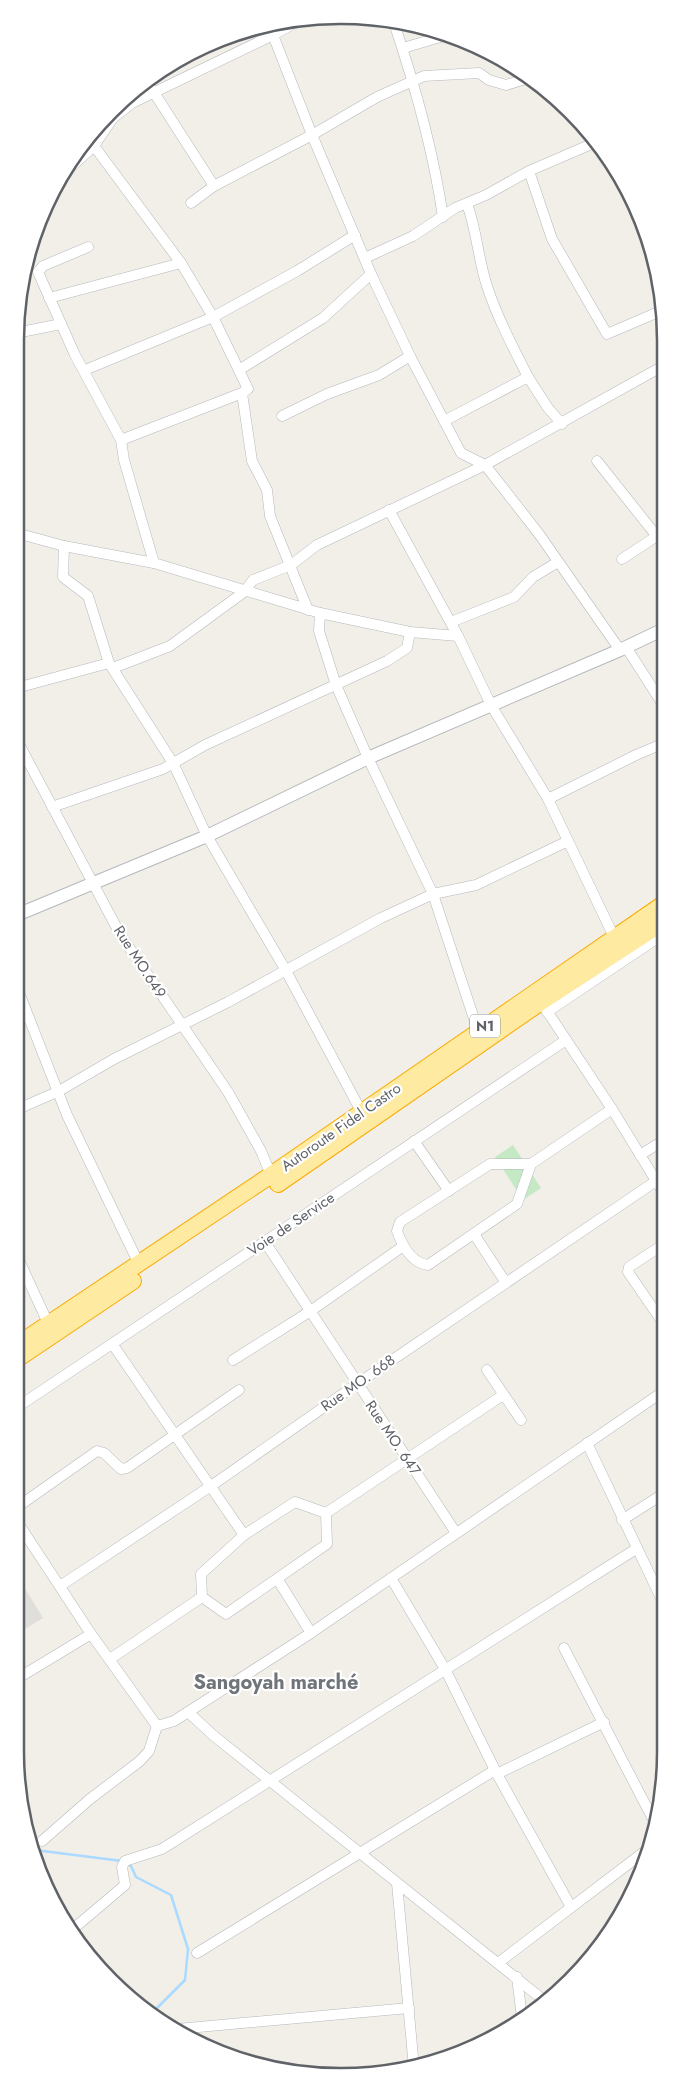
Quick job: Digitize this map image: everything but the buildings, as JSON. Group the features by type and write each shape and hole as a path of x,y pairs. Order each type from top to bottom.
{"highway":[{"name":"Autoroute Fidel Castro","path":"24,1339 271,1175 361,1111 657,908"},
{"name":"Autoroute Fidel Castro","path":"24,1354 320,1155 596,973 657,927"}],"street":[{"path":"127,107 153,91 285,29"},
{"path":"396,29 414,81 437,174 442,216"},
{"path":"273,36 312,135 371,274 410,356 461,453 485,464 657,696"},
{"path":"403,48 435,39"},
{"path":"191,204 214,186 312,135 377,97 424,76 478,73 489,80 506,85 521,80"},
{"path":"153,91 214,186"},
{"path":"84,155 94,146 107,127"},
{"path":"365,258 413,236 456,208 468,204 529,171 590,145"},
{"path":"94,146 180,263 213,316 248,389 121,440"},
{"path":"529,171 552,239 607,334 656,313"},
{"path":"468,204 475,226 486,285 509,340 548,408 562,424"},
{"path":"85,370 213,316 297,270 355,235"},
{"path":"88,247 39,269 61,324 121,440 124,460 154,563"},
{"path":"49,298 180,263"},
{"path":"239,370 323,318 371,274"},
{"path":"24,331 61,324"},
{"path":"282,416 327,394 379,374 410,356"},
{"path":"24,686 111,666 170,646 244,592 253,580 290,565 317,545 485,464 562,424 657,369"},
{"path":"444,421 528,376"},
{"path":"242,393 252,461 267,490 270,516 308,610"},
{"path":"597,461 657,532"},
{"path":"389,510 451,622 491,705 548,800 614,937"},
{"path":"24,535 64,546 154,563 244,592 320,613 410,632 458,636"},
{"path":"622,559 657,539"},
{"path":"64,546 63,577 88,596 111,666 173,763 207,836 285,969 361,1111"},
{"path":"451,622 514,597 533,578 558,562"},
{"path":"320,613 319,631 336,685 368,758 433,894 478,1031"},
{"path":"52,807 146,776 205,745 387,661 407,648 410,632"},
{"path":"24,912 94,881 207,836 368,758 623,649 657,632"},
{"path":"548,800 657,746"},
{"name":"Rue MO.649","path":"24,754 94,881 120,934 149,980 183,1025 228,1092 261,1151 271,1175"},
{"path":"24,1106 59,1091 114,1059 228,1002 381,918 433,894 476,884 568,841"},
{"path":"596,973 657,938"},
{"path":"24,1005 67,1115 139,1264"},
{"path":"544,1007 612,1109 657,1183"},
{"name":"Voie de Service","path":"24,1403 566,1040"},
{"path":"531,1164 517,1204 428,1265 418,1261 402,1247 396,1231 400,1222 490,1164 531,1164 612,1109"},
{"path":"414,1141 449,1191"},
{"path":"640,1155 657,1144"},
{"name":"Rue MO. 668","path":"60,1586 211,1486 356,1384 506,1283 657,1186"},
{"path":"474,1234 506,1283"},
{"name":"Rue MO. 647","path":"265,1242 356,1384 456,1533"},
{"path":"233,1360 309,1312 402,1247"},
{"path":"657,1249 628,1270 657,1314"},
{"path":"24,1271 48,1323"},
{"path":"113,1345 244,1535"},
{"path":"487,1370 521,1420"},
{"path":"24,1502 97,1452 104,1453 124,1469 239,1390"},
{"path":"326,1513 503,1395"},
{"path":"156,1726 174,1721 311,1633 657,1396"},
{"path":"587,1443 636,1549 657,1586"},
{"path":"622,1520 657,1498"},
{"path":"202,1597 201,1574 244,1535 295,1502 326,1513"},
{"path":"202,1597 226,1614 278,1580 327,1544 326,1513"},
{"path":"24,1532 91,1634 156,1726 150,1751 140,1761 90,1799 42,1841"},
{"path":"76,1926 125,1885 124,1864 162,1849 636,1549"},
{"path":"391,1578 445,1669 496,1772 570,1907"},
{"path":"278,1580 311,1633"},
{"path":"110,1659 202,1597"},
{"path":"24,1675 91,1634"},
{"path":"564,1648 651,1814"},
{"path":"188,1712 214,1736 540,1997"},
{"path":"197,1953 496,1772 604,1722"},
{"path":"498,1963 639,1856"},
{"path":"397,1882 413,2059"},
{"path":"517,1977 521,2011"},
{"path":"186,2028 409,2008"}],"shaded area":[{"path":"24,1587 43,1618 24,1630"}],"green space":[{"path":"513,1145 541,1188 523,1200 495,1157"}],"waterway":[{"path":"40,1851 122,1861"},
{"path":"127,1864 131,1866 136,1877 171,1895 188,1949 185,1980 156,2009"}],"district":[{"name":"Sangoyah marché","path":"276,1682"}]}
